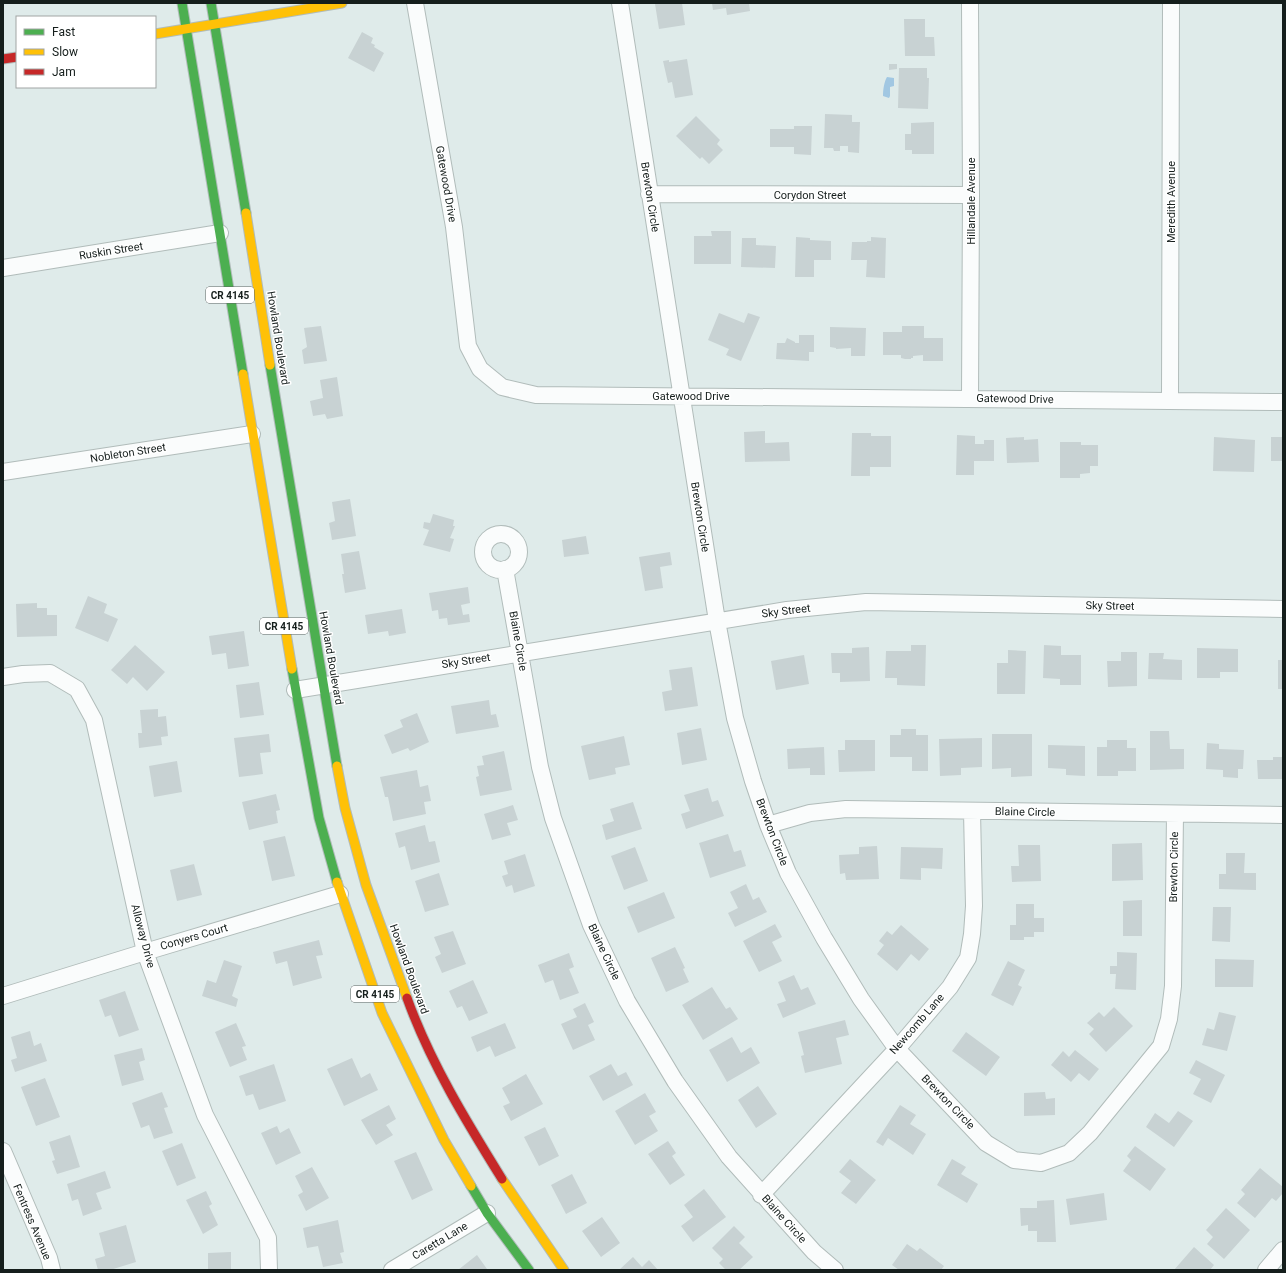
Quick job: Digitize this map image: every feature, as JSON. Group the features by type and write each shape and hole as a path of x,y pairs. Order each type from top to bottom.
{"main road":[{"name":"CR 4145","path":"182,3 295,690 319,818 340,894 382,1013 444,1140 487,1213 530,1270"},
{"name":"Howland Boulevard","path":"211,3 323,685 345,808 366,885 408,1002 429,1052 468,1125 509,1191 564,1270"},
{"path":"156,34 342,3"},
{"path":"3,59 16,57"}],"street":[{"name":"Gatewood Drive","path":"415,3 454,227 468,346 480,369 502,387 536,395 1283,402"},
{"name":"Brewton Circle","path":"620,3 717,621 735,718 753,781 768,825 788,873 824,938 861,999 897,1049 986,1142 1014,1160 1041,1163 1069,1153 1090,1133 1161,1046 1169,1019 1173,986 1175,814"},
{"name":"Hillandale Avenue","path":"970,3 970,399"},
{"name":"Meredith Avenue","path":"1170,401 1172,3"},
{"name":"Corydon Street","path":"649,194 971,195"},
{"name":"Ruskin Street","path":"3,268 220,234"},
{"name":"Nobleton Street","path":"3,472 252,434"},
{"name":"Blaine Circle","path":"505,569 540,767 553,818 591,925 628,1001 675,1081 729,1157 814,1252 836,1270"},
{"name":"Sky Street","path":"295,690 520,652 787,610 866,602 1283,609"},
{"name":"Alloway Drive","path":"3,677 23,674 50,673 77,689 94,720 145,952 205,1115 268,1238 270,1270"},
{"name":"Blaine Circle","path":"768,825 810,813 846,809 1283,815"},
{"name":"Newcomb Lane","path":"761,1194 897,1049 950,987 968,958 972,934 974,906 972,811"},
{"name":"Conyers Court","path":"3,996 340,894"},
{"name":"Fentress Avenue","path":"3,1151 49,1258 52,1270"},
{"name":"Caretta Lane","path":"392,1270 487,1213"},
{"path":"1266,1270 1283,1250"}],"water":[{"path":"887,77 894,78 894,86 890,87 889,98 883,96"}],"building":[{"path":"656,3 682,3 685,25 659,29"},
{"path":"712,3 749,3 750,11 727,15 726,8 713,10"},
{"path":"904,19 925,19 925,37 934,37 935,56 905,56"},
{"path":"362,32 373,38 371,43 375,45 374,47 384,53 374,72 348,58"},
{"path":"687,59 693,95 675,98 672,82 668,83 663,61 669,60 669,62"},
{"path":"889,64 897,64 897,69 889,70"},
{"path":"899,68 927,68 927,78 929,78 928,109 898,108"},
{"path":"825,114 852,115 852,122 860,122 859,153 848,152 848,146 840,146 840,151 834,151 833,148 824,148"},
{"path":"696,116 720,140 717,144 723,150 709,164 702,157 700,159 676,136"},
{"path":"934,122 934,154 912,154 912,150 905,150 905,134 911,134 911,123"},
{"path":"794,126 812,126 811,155 794,154 794,147 770,147 770,129 794,129"},
{"path":"711,231 731,231 731,264 694,264 694,236 712,236"},
{"path":"796,237 810,238 810,240 831,241 831,260 814,260 814,277 795,277"},
{"path":"871,237 886,238 885,278 866,277 867,260 851,260 852,242 871,241"},
{"path":"742,238 756,238 756,245 776,246 775,268 741,267"},
{"path":"719,313 744,323 748,313 760,317 741,361 726,355 729,349 708,340"},
{"path":"321,326 327,361 304,364 302,350 307,347 304,328"},
{"path":"902,326 924,326 924,338 943,338 943,361 923,361 923,355 913,356 911,359 905,359 901,358 901,355 883,355 883,332 902,332"},
{"path":"830,327 866,328 865,356 851,356 851,348 836,349 830,347"},
{"path":"799,335 814,335 814,352 809,352 809,361 776,359 777,343 785,343 787,338 795,343 799,343"},
{"path":"337,377 343,416 327,419 325,414 313,416 310,401 323,398 320,380"},
{"path":"765,431 765,443 789,442 790,461 745,462 744,432"},
{"path":"852,433 871,433 871,436 891,436 891,467 870,467 870,476 851,476"},
{"path":"957,435 975,436 975,444 984,444 984,440 994,440 994,461 974,461 974,475 956,475"},
{"path":"1024,437 1024,440 1038,439 1039,462 1007,463 1006,438"},
{"path":"1214,437 1255,440 1254,472 1213,471"},
{"path":"1271,437 1283,437 1283,461 1271,461"},
{"path":"1060,442 1081,442 1081,445 1098,445 1098,466 1090,466 1090,473 1080,474 1080,478 1060,478"},
{"path":"350,499 356,536 332,540 329,523 335,521 332,502"},
{"path":"433,514 454,520 453,526 455,526 450,538 454,539 450,552 423,545 429,530 423,528 424,522 430,523"},
{"path":"586,536 589,554 564,557 562,540"},
{"path":"359,551 366,589 345,593 341,554"},
{"path":"670,552 672,565 660,567 663,588 645,591 639,557"},
{"path":"468,587 470,603 461,605 463,615 469,614 470,622 448,625 447,618 439,619 438,610 432,611 429,593"},
{"path":"88,596 107,604 104,613 118,619 108,642 75,628"},
{"path":"37,603 37,608 47,608 47,615 57,615 57,636 17,637 16,604"},
{"path":"402,609 406,633 389,636 388,631 368,634 365,615"},
{"path":"244,631 249,666 228,669 226,653 212,655 209,636"},
{"path":"135,645 165,672 147,691 133,677 127,684 111,670"},
{"path":"911,645 926,645 925,686 897,685 897,678 885,678 886,651 911,651"},
{"path":"1044,645 1061,646 1061,655 1081,655 1081,685 1060,685 1060,679 1043,678"},
{"path":"869,647 870,681 840,682 840,673 832,673 831,653 852,653 852,648"},
{"path":"1197,648 1238,649 1238,672 1220,672 1220,678 1197,678"},
{"path":"1008,650 1026,651 1025,694 997,694 997,663 1008,663"},
{"path":"1121,652 1137,652 1137,686 1108,687 1107,661 1121,661"},
{"path":"1149,653 1164,653 1163,659 1182,660 1182,680 1148,679"},
{"path":"804,655 809,684 776,690 771,661"},
{"path":"1278,660 1283,660 1283,689 1278,689"},
{"path":"692,667 698,706 665,711 662,692 672,690 669,670"},
{"path":"259,682 264,715 240,718 236,685"},
{"path":"489,700 491,715 496,714 499,727 456,734 451,706"},
{"path":"158,709 158,717 166,716 168,736 161,737 162,745 139,748 138,733 142,733 140,710"},
{"path":"417,713 429,742 410,751 408,748 392,754 384,735 403,727 400,720"},
{"path":"701,728 707,760 682,765 677,733"},
{"path":"901,729 916,729 916,735 928,735 928,771 912,771 912,757 890,757 890,735 901,735"},
{"path":"1150,731 1169,731 1170,749 1184,749 1184,769 1150,770"},
{"path":"269,734 271,752 260,753 263,774 239,777 234,738"},
{"path":"992,734 1032,734 1032,776 1011,777 1011,768 992,769"},
{"path":"624,736 630,765 615,768 616,774 589,780 581,746"},
{"path":"982,738 982,767 961,768 961,775 940,776 939,739"},
{"path":"845,740 875,740 875,771 839,772 838,750 845,750"},
{"path":"1107,740 1127,740 1127,748 1136,748 1136,771 1118,771 1118,776 1097,776 1097,747 1107,747"},
{"path":"1207,743 1219,744 1219,749 1244,750 1243,769 1238,769 1238,778 1223,777 1223,770 1206,769"},
{"path":"1048,745 1085,746 1085,776 1066,775 1066,769 1048,768"},
{"path":"824,747 825,775 810,775 810,768 788,769 787,749"},
{"path":"504,751 512,790 480,796 476,777 479,776 477,766 484,765 482,756"},
{"path":"1273,757 1283,757 1283,779 1258,779 1257,760 1273,760"},
{"path":"177,761 182,792 154,797 149,766"},
{"path":"417,770 420,787 428,785 431,801 424,802 426,814 393,821 388,797 385,797 380,777"},
{"path":"708,788 712,802 718,800 724,816 686,829 681,814 690,811 684,795"},
{"path":"276,794 280,810 276,811 278,823 249,830 242,802"},
{"path":"633,802 642,829 606,840 602,825 614,821 610,809"},
{"path":"513,805 518,820 507,823 511,835 492,840 484,814"},
{"path":"425,825 429,842 435,841 440,862 411,870 405,846 399,848 395,833"},
{"path":"728,834 734,852 741,850 746,866 710,878 699,843"},
{"path":"285,836 295,876 272,881 263,841"},
{"path":"1142,843 1143,880 1112,881 1112,844"},
{"path":"1018,845 1040,845 1041,881 1012,882 1011,866 1019,866"},
{"path":"877,846 879,879 846,880 845,873 840,874 839,855 859,854 859,847"},
{"path":"635,847 648,881 624,890 611,856"},
{"path":"901,847 943,848 942,869 921,868 921,880 900,879"},
{"path":"1226,853 1245,853 1244,873 1256,873 1256,890 1219,889 1219,874 1226,874"},
{"path":"525,854 535,886 514,893 512,885 506,887 502,876 508,874 504,861"},
{"path":"194,864 202,895 177,901 170,870"},
{"path":"439,873 449,905 425,912 415,881"},
{"path":"746,884 753,900 759,897 767,912 735,927 728,913 738,908 730,892"},
{"path":"664,892 675,918 638,933 627,907"},
{"path":"1142,900 1142,936 1123,936 1123,901"},
{"path":"1016,904 1034,904 1034,918 1044,918 1044,932 1034,932 1034,937 1024,937 1024,940 1010,940 1010,925 1016,925"},
{"path":"1213,907 1231,907 1230,942 1212,941"},
{"path":"775,924 782,937 772,942 782,961 759,972 743,941"},
{"path":"901,925 929,949 919,961 911,954 897,971 877,954 884,945 879,941 887,931 892,935"},
{"path":"453,931 466,964 442,973 435,957 441,954 434,937"},
{"path":"319,940 323,955 316,956 322,978 293,986 287,961 276,964 273,952"},
{"path":"675,947 685,968 683,969 689,982 666,992 651,958"},
{"path":"1117,952 1137,953 1136,990 1115,989 1116,974 1110,974 1110,966 1117,966"},
{"path":"569,953 574,967 569,969 579,993 560,1000 553,980 545,983 538,965"},
{"path":"1215,959 1254,960 1253,987 1215,987"},
{"path":"224,960 242,966 232,996 238,999 236,1007 202,996 207,980 216,983"},
{"path":"1008,961 1025,970 1018,985 1022,987 1013,1006 991,995"},
{"path":"794,975 801,990 808,987 816,1004 783,1018 777,1004 786,1001 778,982"},
{"path":"473,980 488,1013 469,1021 462,1006 457,1008 449,991"},
{"path":"712,987 726,1009 730,1007 738,1019 703,1040 682,1005"},
{"path":"125,991 139,1030 119,1037 111,1015 105,1017 99,1000"},
{"path":"585,1003 594,1022 588,1025 595,1040 573,1050 561,1024 577,1017 573,1009"},
{"path":"1114,1007 1133,1026 1106,1052 1089,1034 1094,1029 1087,1023 1099,1012 1104,1017"},
{"path":"1219,1012 1236,1016 1227,1051 1202,1045 1207,1028 1214,1030"},
{"path":"845,1020 849,1035 836,1038 842,1064 805,1073 801,1056 804,1055 798,1032"},
{"path":"236,1023 246,1046 242,1047 247,1060 230,1067 215,1032"},
{"path":"505,1023 516,1048 495,1057 490,1046 477,1052 471,1037"},
{"path":"30,1031 34,1046 41,1043 47,1061 15,1072 11,1060 17,1058 11,1037"},
{"path":"966,1032 1000,1057 986,1076 952,1051"},
{"path":"732,1037 741,1053 751,1047 760,1063 727,1082 709,1050"},
{"path":"142,1048 145,1060 139,1062 144,1080 122,1086 114,1055"},
{"path":"1075,1050 1099,1069 1089,1081 1079,1073 1071,1082 1051,1065 1063,1051 1069,1057"},
{"path":"352,1058 361,1078 370,1073 378,1090 344,1106 327,1069"},
{"path":"1196,1060 1225,1075 1211,1103 1193,1094 1201,1079 1189,1073"},
{"path":"274,1064 286,1101 259,1110 253,1094 246,1096 239,1076"},
{"path":"611,1064 618,1076 626,1072 633,1085 603,1101 589,1076"},
{"path":"526,1074 543,1104 511,1121 503,1106 510,1103 502,1088"},
{"path":"45,1078 60,1117 36,1126 21,1087"},
{"path":"758,1086 777,1114 756,1128 738,1100"},
{"path":"162,1092 168,1107 164,1108 173,1133 154,1139 149,1125 141,1128 132,1103"},
{"path":"1045,1092 1046,1099 1055,1098 1055,1115 1024,1116 1024,1093"},
{"path":"645,1093 656,1112 649,1116 658,1131 635,1145 615,1111"},
{"path":"389,1105 396,1119 386,1125 393,1135 376,1145 361,1120"},
{"path":"900,1105 916,1115 910,1124 926,1134 913,1155 888,1138 883,1146 876,1142"},
{"path":"1178,1111 1193,1121 1174,1147 1146,1127 1155,1113 1169,1123"},
{"path":"277,1126 280,1133 289,1128 301,1153 276,1165 261,1133"},
{"path":"545,1127 559,1156 539,1166 524,1137"},
{"path":"70,1135 80,1167 57,1174 52,1161 55,1160 49,1142"},
{"path":"668,1141 676,1153 672,1156 685,1175 670,1185 648,1154"},
{"path":"182,1143 196,1178 177,1186 162,1151"},
{"path":"1135,1146 1166,1169 1150,1191 1123,1171 1131,1160 1127,1156"},
{"path":"416,1152 433,1190 412,1200 394,1161"},
{"path":"850,1159 876,1180 856,1204 841,1193 851,1181 839,1172"},
{"path":"952,1159 966,1167 961,1174 978,1184 967,1203 937,1185"},
{"path":"312,1167 329,1198 306,1211 298,1195 303,1192 295,1176"},
{"path":"1260,1168 1283,1187 1283,1193 1276,1201 1272,1198 1255,1218 1237,1203 1245,1194 1241,1190"},
{"path":"105,1171 111,1188 96,1193 102,1209 83,1216 78,1199 72,1201 67,1184"},
{"path":"572,1174 587,1203 566,1214 551,1185"},
{"path":"704,1189 726,1217 693,1242 681,1226 693,1217 684,1205"},
{"path":"206,1191 212,1204 209,1206 218,1225 203,1234 186,1200"},
{"path":"1104,1193 1107,1220 1070,1225 1066,1199"},
{"path":"1054,1200 1056,1242 1037,1242 1037,1231 1028,1231 1028,1225 1021,1226 1020,1208 1037,1208 1037,1201"},
{"path":"1226,1208 1250,1230 1224,1259 1207,1244 1213,1237 1206,1230"},
{"path":"602,1217 620,1243 601,1257 582,1231"},
{"path":"338,1220 344,1252 340,1253 343,1263 323,1267 318,1246 307,1248 303,1228"},
{"path":"126,1225 136,1262 110,1270 98,1270 95,1259 105,1256 99,1233"},
{"path":"734,1226 745,1237 739,1243 753,1257 739,1270 726,1270 719,1263 723,1259 712,1248"},
{"path":"907,1244 917,1251 920,1248 944,1266 941,1270 899,1270 892,1265"},
{"path":"1194,1247 1214,1265 1210,1270 1174,1270"},
{"path":"231,1252 231,1270 208,1270 208,1253"},
{"path":"477,1255 487,1269 458,1270"},
{"path":"633,1257 642,1267 649,1260 658,1270 619,1270"}],"traffic: fast":[{"path":"182,3 243,374"},
{"path":"211,3 246,213"},
{"path":"270,365 337,766"},
{"path":"292,669 319,818 337,882"},
{"path":"471,1186 487,1213 529,1270"}],"traffic: slow":[{"path":"156,34 342,3"},
{"path":"246,213 270,365"},
{"path":"243,374 292,669"},
{"path":"337,766 345,808 366,885 407,998"},
{"path":"337,882 382,1013 444,1140 471,1186"},
{"path":"502,1179 564,1270"}],"traffic: jam":[{"path":"3,59 16,57"},
{"path":"407,998 426,1045 450,1091 502,1179"}]}
